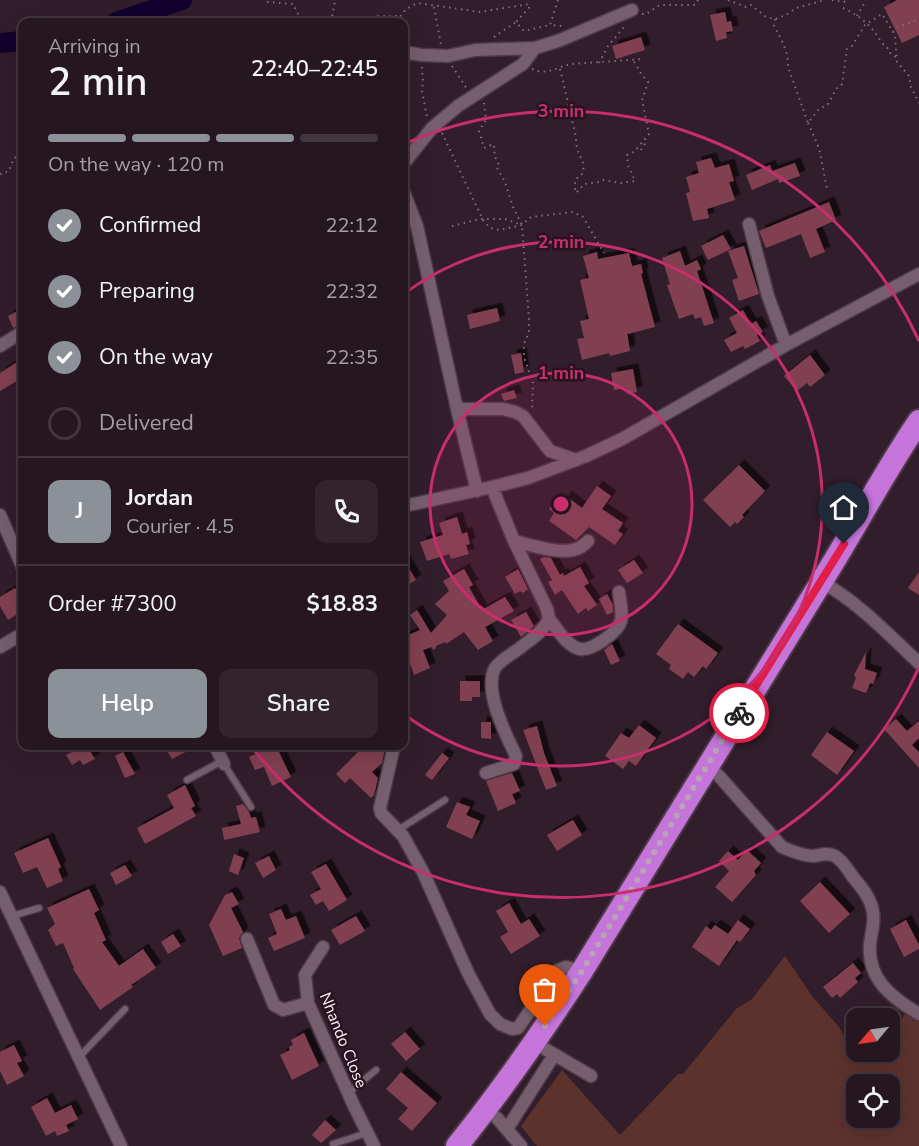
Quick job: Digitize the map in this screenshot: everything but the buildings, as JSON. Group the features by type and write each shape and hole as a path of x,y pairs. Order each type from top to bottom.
{"highway":[{"path":"474,1146 502,1123 550,1052 718,775 829,586 900,448 919,421"},
{"path":"457,1146 488,1107 557,1010 735,719 829,586 919,449"}],"street":[{"path":"408,53 448,56 475,51 535,48 631,11"},
{"path":"408,158 432,128 523,64 535,48"},
{"path":"408,203 417,226 477,491"},
{"path":"749,224 768,296 786,345"},
{"path":"408,505 492,487 576,460 622,439 786,345 919,274"},
{"path":"0,346 18,335"},
{"path":"457,410 502,409 515,412 523,416 550,452 576,460"},
{"path":"492,487 514,541 547,609 549,619 570,644 579,649 588,649 603,641 621,624 620,592"},
{"path":"1,522 18,558"},
{"path":"514,541 566,551 575,550 588,541"},
{"path":"829,586 871,617 919,663"},
{"path":"486,773 514,764 516,756 504,731 491,687 496,666 544,629 549,619"},
{"path":"0,647 18,636"},
{"path":"217,750 223,763"},
{"path":"393,750 380,808 381,813 403,836 423,872 468,973 494,1020 512,1029 518,1028 558,970 566,967 582,971"},
{"path":"718,775 782,848 811,856 833,855 841,861 867,896 874,914 870,960 877,980 888,993 919,1014"},
{"path":"0,892 121,1146"},
{"path":"248,939 274,1005 283,1010 308,1003"},
{"name":"Nhando Close","path":"324,947 304,975 308,1003 374,1146"},
{"path":"550,1052 591,1076"},
{"path":"502,1123 521,1146"}],"lane":[{"path":"187,780 223,763 251,807"},
{"path":"398,830 445,800"},
{"path":"12,916 39,908"},
{"path":"79,1058 125,1009"},
{"path":"348,1093 376,1070"},
{"path":"333,1144 367,1133"}],"path":[{"path":"550,25 558,0"},
{"path":"631,11 637,16 646,14 660,5 695,5 698,0"},
{"path":"728,0 746,7 751,5 766,17 775,19 796,8 825,0"},
{"path":"832,0 844,2 847,0"},
{"path":"857,16 866,0"},
{"path":"332,18 334,1"},
{"path":"267,2 293,4 300,18"},
{"path":"374,18 400,16 408,7 418,3 480,12 529,4 529,8 516,22 475,51"},
{"path":"434,7 438,37 460,80 486,98 483,102 486,120 479,131 481,144 484,148 493,144 494,155 499,165 497,168 522,225 529,319 524,357 533,382 531,404 533,429"},
{"path":"843,8 867,24 889,47 891,55 896,57"},
{"path":"598,64 608,46 630,20 631,11"},
{"path":"808,123 818,110 828,104 836,89 842,84 847,49 852,46 867,24 883,15 893,32 898,64 909,76 911,87 919,103"},
{"path":"775,19 774,26 782,40 788,67 819,148 827,189"},
{"path":"893,32 896,28 919,20"},
{"path":"516,22 524,31 550,25 586,29"},
{"path":"421,55 422,91 427,119 432,128 441,131 483,220 490,228 500,230 522,225 531,217 573,212 583,217 604,253"},
{"path":"523,64 537,72 560,69 571,64 591,62 598,64 643,59"},
{"path":"560,69 576,137 575,147 584,166 582,174 575,180 576,191 584,184 603,180 621,183 635,182 628,165 627,155 634,152 646,139 650,134 650,129 642,100 648,82 633,60"},
{"path":"641,150 646,139"},
{"path":"0,174 9,171 14,158 18,156"},
{"path":"452,225 480,219 505,219 522,225"}],"shaded area":[{"path":"785,956 812,996 839,1027 846,1040 846,1062 900,1062 900,1022 908,1009 919,1016 919,1146 537,1146 521,1126 562,1070 620,1135 678,1074 683,1074 736,1009 752,999"}],"waterway":[{"path":"128,18 182,0"},
{"path":"0,43 18,41"}],"way so far":[{"path":"545,1026 582,971 739,713"}],"route":[{"path":"739,713 844,544"}]}
